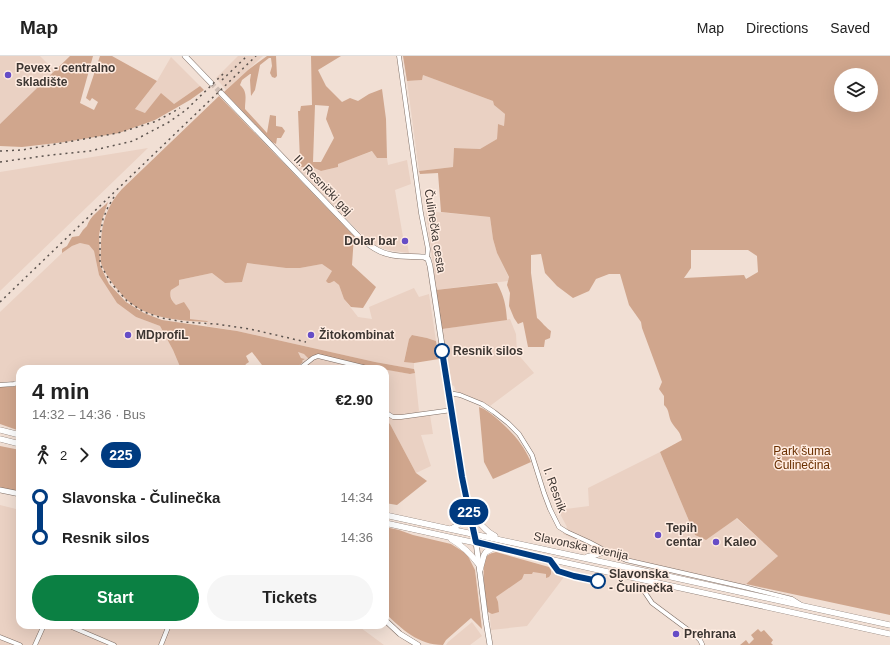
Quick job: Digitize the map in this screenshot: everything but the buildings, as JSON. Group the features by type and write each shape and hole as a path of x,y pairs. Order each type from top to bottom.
{"main road":[{"path":"0,430 16,434"},
{"path":"0,439 16,443"},
{"path":"451,529 463,521 468,506"},
{"path":"468,506 480,524 490,534 505,541"},
{"name":"Slavonska avenija","path":"389,516 584,557 890,625"},
{"name":"Slavonska avenija","path":"389,524 890,634"},
{"path":"445,536 457,542 466,549 471,554 479,568"},
{"path":"479,568 486,552 495,547"},
{"path":"584,557 606,551"}],"street":[{"path":"185,56 211,83"},
{"name":"Čulinečka cesta","path":"399,56 428,249 427,258 430,266 468,506 476,542 490,645"},
{"name":"II. Resnički gaj","path":"221,93 359,237 368,244 391,255 427,258"},
{"path":"304,365 318,356 355,365"},
{"path":"0,385 16,383"},
{"name":"I. Resnik","path":"449,393 460,395 482,404 508,423 519,434 532,455 550,509 559,527 567,532 626,560 792,599 801,605"},
{"path":"389,414 393,417 401,417 452,410"},
{"path":"0,490 16,493"},
{"path":"655,582 644,591 652,603 695,635 700,640 702,645 708,645"},
{"path":"389,624 400,634 418,645"},
{"path":"35,645 42,629"},
{"path":"76,629 114,645"},
{"path":"161,645 167,629"},
{"path":"0,637 20,645"}],"shaded area":[{"path":"0,56 40,56 55,71 0,124"},
{"path":"238,56 263,56 226,90 216,78"},
{"path":"171,57 200,86 174,104 145,113 135,109 157,81"},
{"path":"423,75 493,101 494,105 505,114 504,126 498,124 497,139 480,149 454,148 453,167 419,171 407,81 422,80"},
{"path":"148,148 0,291 0,172"},
{"path":"373,151 377,158 387,158 388,165 407,160 411,184 395,190 404,243 407,243 409,253 384,249 374,245 366,239 297,167 312,167 321,171 338,167 337,164"},
{"path":"426,211 490,217 493,239 497,253 509,278 508,281 436,290"},
{"path":"80,243 89,245 94,251 99,275 136,317 160,326 179,365 16,365 16,381 0,383 0,312 62,253 72,246"},
{"path":"246,263 286,268 300,268 322,264 332,271 330,283 334,281 339,285 344,299 358,317 372,319 369,307 414,288 419,297 429,294 436,341 413,335 409,339 404,361 414,363 414,369 375,362 237,331 207,326 207,321 189,319 173,302 170,294 171,290 179,280 212,273 225,283"},
{"path":"510,319 516,334 517,353 534,373 490,406 456,391 452,385 442,329"},
{"path":"298,352 365,365 300,365 305,359 301,358"},
{"path":"389,370 410,374 415,373 419,411 430,415 433,434 421,435 431,466 416,473 390,424"},
{"path":"660,452 695,535 706,540 736,518 778,556 743,588 622,561 597,551 584,543 563,534 567,527 558,510 589,506 588,488"},
{"path":"0,505 16,509 16,629 362,629 384,645 0,645"},
{"path":"486,565 550,570 564,577 527,626 491,630"},
{"path":"472,622 482,636 470,645 446,645 448,642"}],"green space":[{"path":"70,56 93,56 80,103 94,110 98,102 92,98 90,101 86,98 100,56 112,56 157,81 135,109 145,113 161,93 174,104 200,86 204,90 190,100 155,120 119,133 22,147 0,146 0,124"},
{"path":"267,56 276,56 277,76 275,78 272,77 270,73 272,66 271,58 269,58 260,65 255,90 251,96 251,74 242,80 240,85 245,93 245,109 267,133 270,115 276,116 276,126 282,127 285,131 281,138 277,138 276,144 272,142 224,92 248,70"},
{"path":"311,56 341,56 318,70 326,86 342,102 350,98 358,101 369,94 382,89 386,119 387,158 377,158 372,151 338,164 338,167 321,171 312,167 297,167 296,163 300,161 298,111 300,111 301,106 312,105","holes":["315,105 329,106 326,119 334,138 321,162 313,162"]},
{"name":"Park šuma Čulinečina","path":"403,56 890,56 890,615 746,584 778,556 737,518 706,540 695,535 660,452 682,440 664,405 664,396 659,389 662,382 641,322 629,305 620,274 609,274 596,279 589,291 573,298 557,286 545,273 541,254 531,255 531,273 537,318 551,331 550,338 545,340 544,347 528,347 523,322 518,324 509,306 510,293 507,285 509,277 497,253 493,239 490,217 441,212 438,173 420,174 419,171 453,167 454,148 480,149 497,139 498,124 504,126 505,114 494,105 493,101 423,75 422,80 407,81","holes":["691,250 748,250 757,256 758,272 746,279 744,275 684,278 691,268"]},
{"path":"219,96 354,236 352,265 376,287 363,308 351,307 344,299 339,285 334,281 328,283 326,281 332,271 322,264 300,268 286,268 247,263 242,282 225,283 212,273 179,280 179,285 170,292 173,302 176,305 184,302 190,311 190,319 208,322 176,320 144,311 126,299 110,280 101,263 102,229 109,207 122,189"},
{"path":"108,202 99,235 100,265 109,284 126,302 144,313 162,320 237,331 375,362 414,369 415,373 410,374 389,370 389,365 362,365 319,355 314,355 309,359 304,354 298,352 301,358 305,359 300,365 262,365 252,352 246,356 249,362 245,365 179,365 160,326 136,317 117,303 99,275 94,251 89,245 80,243 72,246 62,253 62,249 67,246 72,237 79,236 93,216"},
{"path":"497,283 504,301 507,320 442,329 436,290"},
{"path":"412,335 436,341 439,359 414,363 404,362 409,339"},
{"path":"16,386 16,430 0,424 0,387"},
{"path":"479,407 501,422 511,432 524,448 531,462 493,479 484,462"},
{"path":"389,423 416,473 427,481 397,505 389,504"},
{"path":"0,446 16,449 16,491 0,488"},
{"path":"389,528 451,544 467,554 475,570 482,629 471,618 446,640 443,645 418,639 389,617"},
{"path":"496,552 549,567 551,574 546,578 546,574 533,572 532,574 524,574 522,579 496,597 499,612 492,614 488,612 487,607 484,567 487,556"},
{"path":"758,629 761,632 764,630 773,640 771,643 773,645 740,645 746,640 749,644 754,639 751,635"}],"tunnel":[{"path":"211,83 221,93"}],"railway":[{"path":"222,80 247,56"},
{"path":"0,302 256,56"},
{"path":"0,162 90,151 133,141 169,122 186,110 224,73"},
{"path":"0,151 22,150 118,133 157,121 180,108"},
{"path":"114,197 103,219 100,236 100,264 111,283 127,301 144,312 162,318 184,322 216,324 250,329 306,342"}],"bus line":[{"name":"225","path":"442,351 462,477 476,542 550,560 558,571 565,574 598,581"}],"place":[{"name":"Pevex - centralno skladište","path":"8,75"},
{"name":"Dolar bar","path":"405,241"},
{"name":"MDprofiL","path":"128,335"},
{"name":"Žitokombinat","path":"311,335"},
{"name":"Resnik silos","path":"442,351"},
{"name":"Tepih centar","path":"658,535"},
{"name":"Kaleo","path":"716,542"},
{"name":"Slavonska - Čulinečka","path":"598,581"},
{"name":"Prehrana","path":"676,634"}]}
